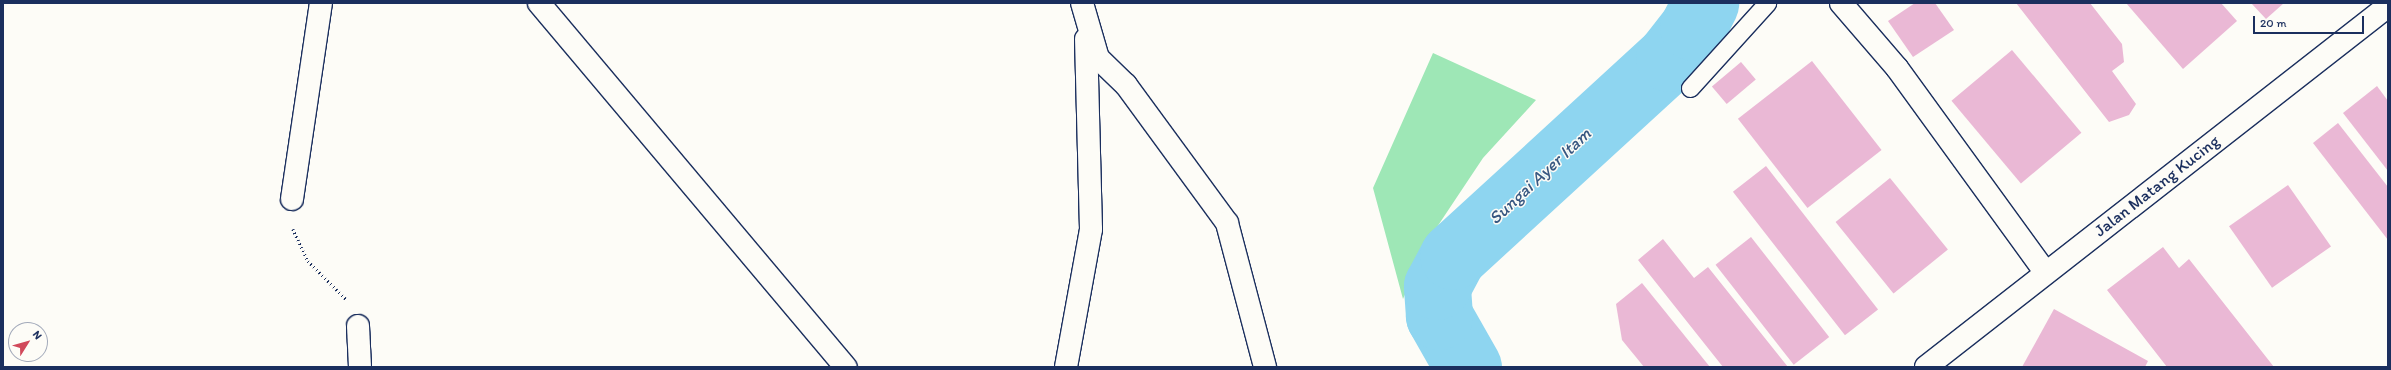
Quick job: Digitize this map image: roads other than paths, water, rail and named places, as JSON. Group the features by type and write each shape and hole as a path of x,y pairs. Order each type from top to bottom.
{"street":[{"path":"292,198 321,3"},
{"path":"539,3 846,367"},
{"path":"1841,3 1897,68 2046,273"},
{"name":"Jalan Matang Kucing","path":"1926,367 2388,6"},
{"path":"1066,367 1091,229 1084,10"},
{"path":"1084,10 1098,58 1126,85 1227,223 1265,367"},
{"path":"358,326 360,367"}],"lane":[{"path":"1690,88 1767,3"}],"waterway":[{"name":"Sungai Ayer Itam","path":"1468,367 1439,316 1437,286 1453,256 1669,58 1693,27 1705,3"}]}
